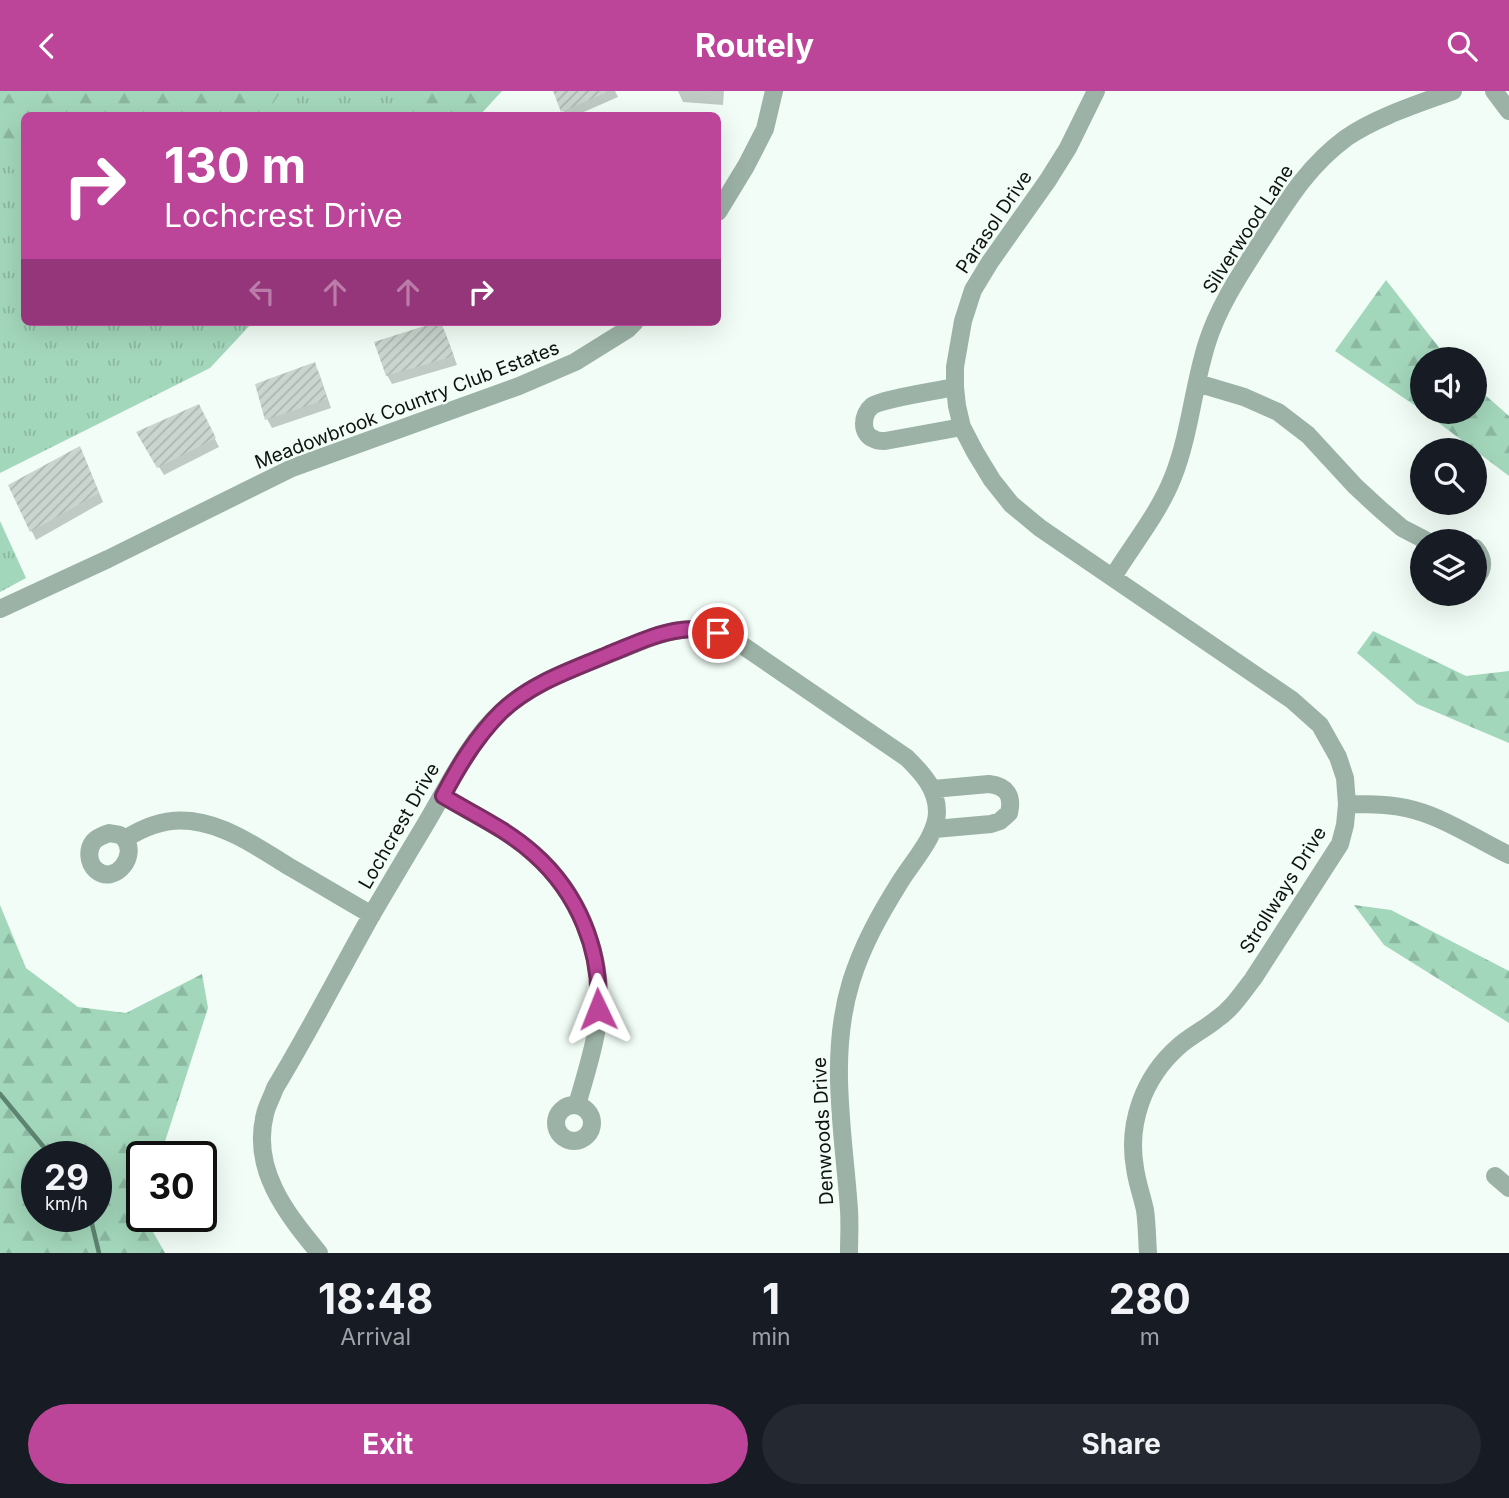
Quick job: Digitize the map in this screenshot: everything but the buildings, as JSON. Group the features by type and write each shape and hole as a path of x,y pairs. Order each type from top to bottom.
{"street":[{"path":"723,191 765,129 774,91"},
{"name":"Parasol Drive","path":"962,427 955,387 955,367 958,345 973,291 1068,148 1096,91"},
{"name":"Silverwood Lane","path":"1113,577 1161,503 1173,477 1183,447 1207,344 1232,286 1298,185 1313,167 1349,137 1397,113 1453,91"},
{"path":"1494,91 1509,111"},
{"name":"Meadowbrook Country Club Estates","path":"0,609 292,468 493,396 575,362 631,326"},
{"path":"1197,383 1244,397 1278,412 1308,436 1355,487 1410,532"},
{"path":"955,387 878,402 868,411 864,426 874,440 885,442 962,427"},
{"name":"Strollways Drive","path":"962,427 992,480 1012,504 1040,528 1292,700 1320,725 1338,757 1345,778 1347,804 1340,844 1253,979 1219,1018 1178,1046 1148,1083 1139,1108 1134,1137 1134,1165 1144,1207 1148,1253"},
{"name":"Lochcrest Drive","path":"319,1253 284,1207 270,1182 263,1159 262,1131 265,1113 275,1088 460,762 482,732 524,693 548,679 657,635 700,629 718,633 736,641 907,758 933,789"},
{"path":"989,784 1003,787 1009,796 1009,813 1000,821 934,829 937,814 933,789 989,784"},
{"path":"443,796 534,853 556,877 575,905 587,931 595,958 599,992 597,1026 577,1105"},
{"path":"1347,804 1380,804 1415,811 1448,824 1509,855"},
{"path":"125,839 153,824 172,821 191,821 215,827 258,848 372,915"},
{"name":"Denwoods Drive","path":"849,1253 849,1213 838,1080 840,1035 850,983 869,935 934,829"},
{"path":"1495,1176 1509,1188"}],"green space":[{"path":"0,91 472,91 452,112 21,112 21,326 249,326 210,368 0,473"},
{"path":"13,91 281,91 268,112 21,112 21,180 11,166 0,125 3,98"},
{"path":"428,91 502,91 483,112 411,112"},
{"path":"1386,280 1439,347 1410,347 1410,402 1335,351"},
{"path":"1487,397 1509,416 1509,476 1487,459 1487,438 1459,438 1440,424 1487,424"},
{"path":"0,521 26,578 0,592"},
{"path":"1373,631 1466,676 1509,671 1509,743 1417,704 1357,653"},
{"path":"0,905 26,968 78,1007 126,1013 202,974 208,1008 165,1141 126,1141 126,1232 153,1232 165,1253 0,1253"},
{"path":"1354,905 1391,910 1509,971 1509,1023 1384,945"}],"waterway":[{"path":"0,1094 39,1141"},
{"path":"94,1232 99,1253"}],"route":[{"path":"598,1009 595,958 587,931 575,905 556,877 534,853 515,839 443,796 460,762 482,732 524,693 548,679 657,635 700,629 718,633"}]}
